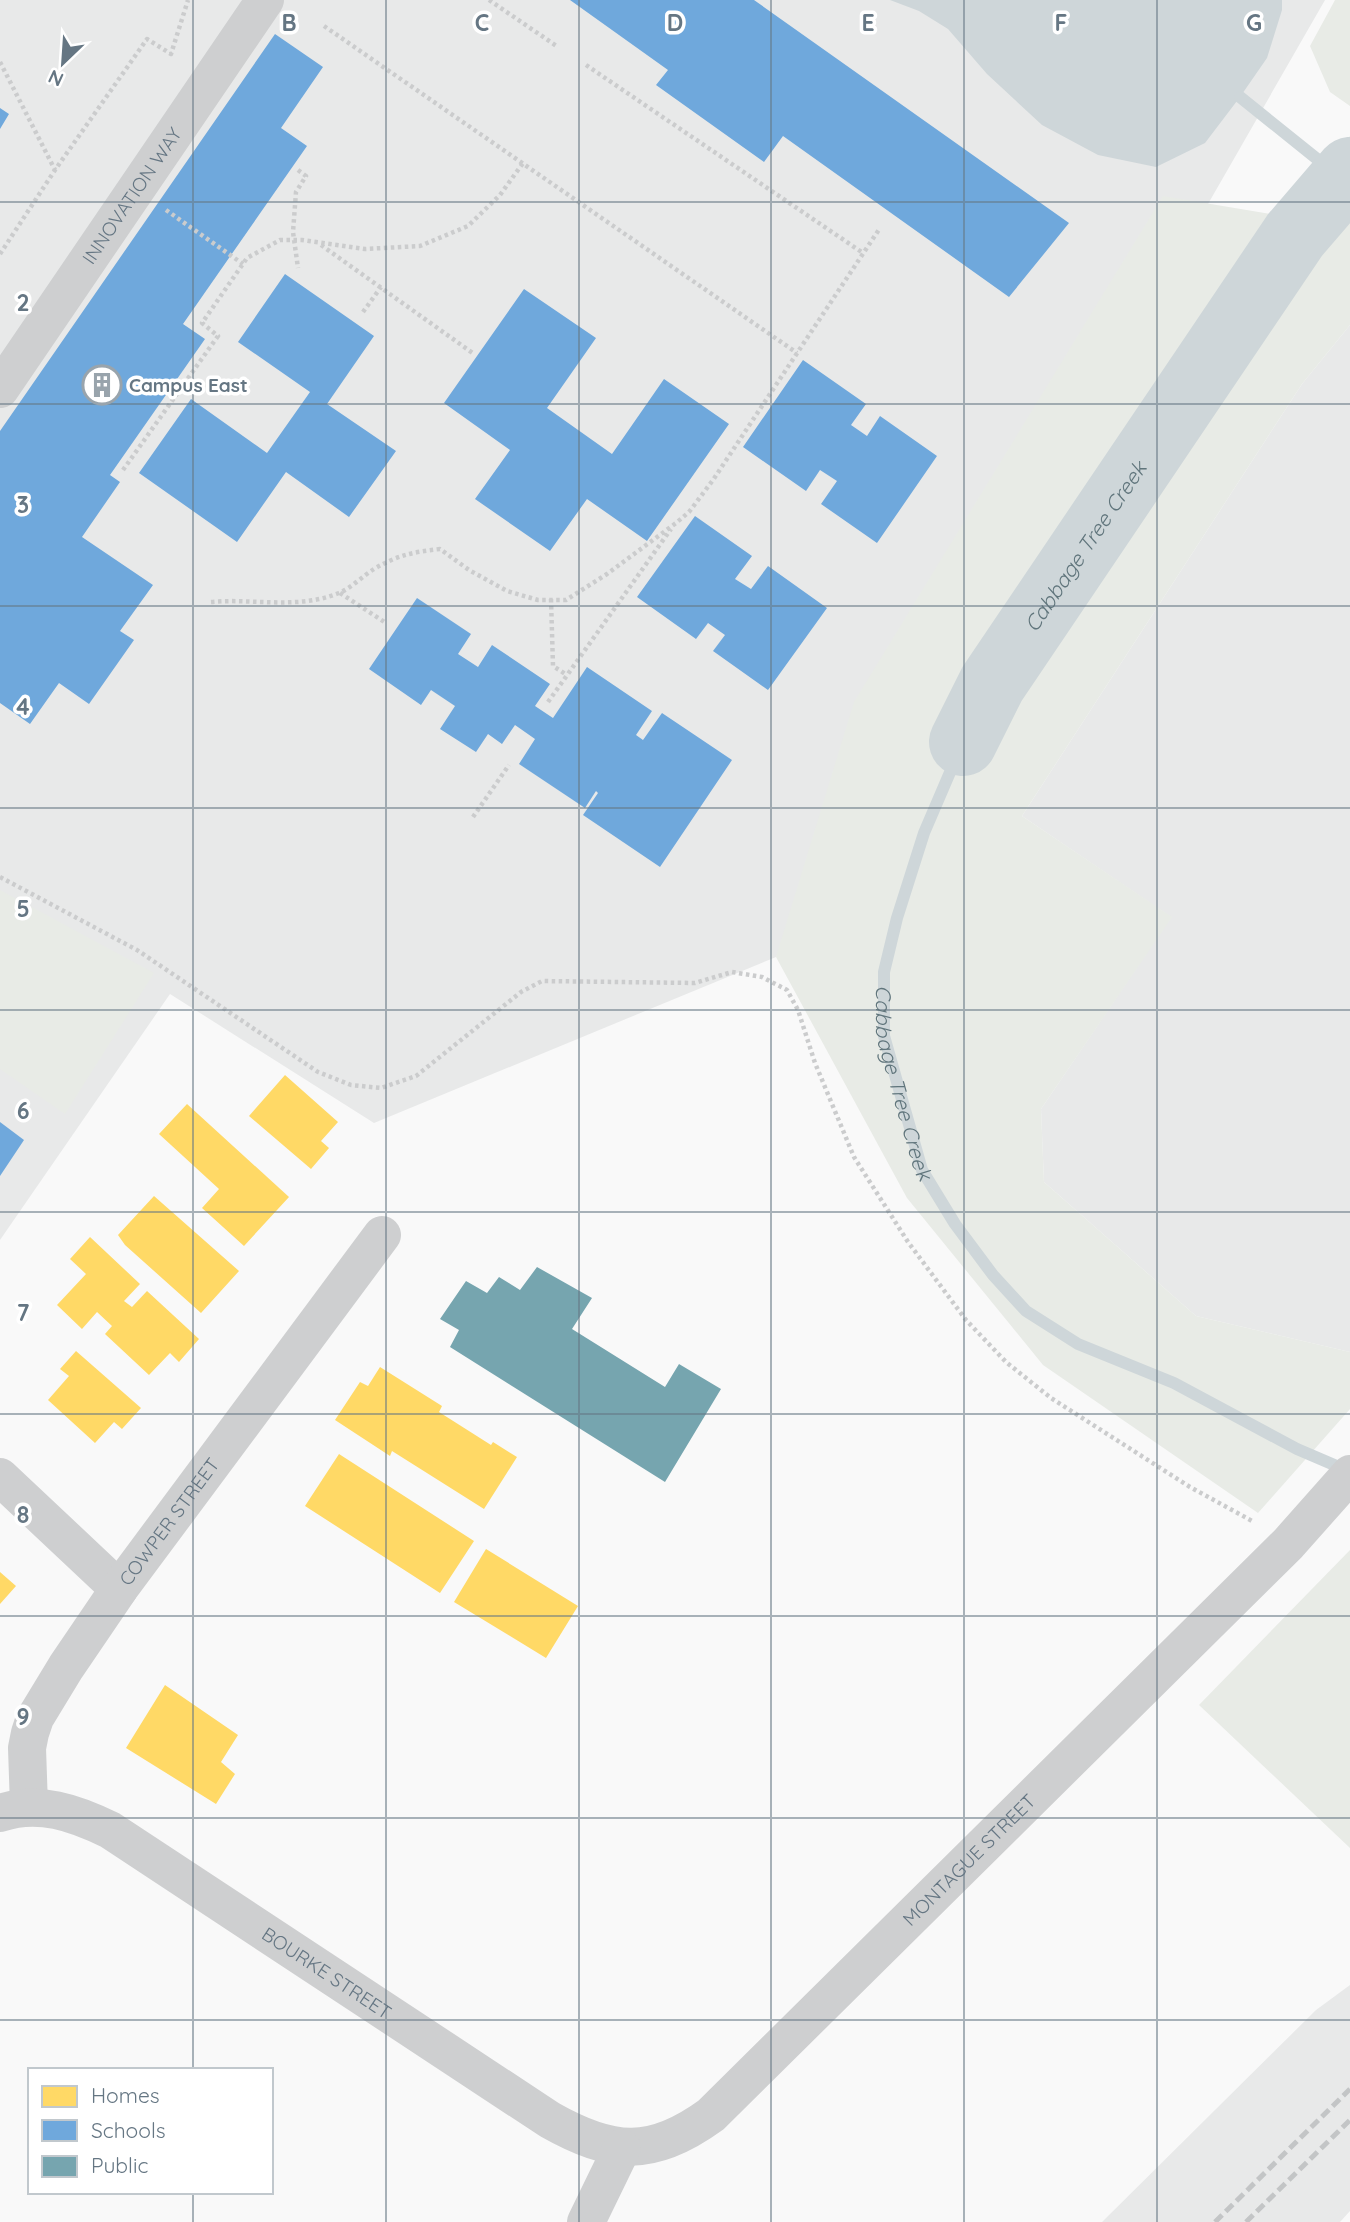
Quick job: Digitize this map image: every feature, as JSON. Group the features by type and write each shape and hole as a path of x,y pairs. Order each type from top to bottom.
{"street":[{"name":"INNOVATION WAY","path":"0,389 265,0"},
{"name":"COWPER STREET","path":"15,1810 35,1718 66,1667 119,1589 382,1235"},
{"name":"MONTAGUE STREET","path":"622,2148 647,2146 670,2140 692,2129 710,2115 1304,1526 1350,1474"},
{"path":"0,1477 119,1589"},
{"name":"BOURKE STREET","path":"15,1810 57,1810 84,1817 110,1830 550,2120 595,2142 622,2148"},
{"path":"596,2219 622,2148"}],"path":[{"path":"0,254 147,39 171,54 188,0"},
{"path":"489,0 558,47"},
{"path":"324,26 797,353"},
{"path":"0,62 55,170"},
{"path":"586,65 863,253"},
{"path":"123,470 218,336 202,323 247,258 281,240 365,249 420,246 468,226 500,195 523,163"},
{"path":"298,170 306,176 296,192 293,232 298,268"},
{"path":"163,208 243,264"},
{"path":"211,602 229,600 301,603 340,593 376,568 408,552 440,549 469,570 507,591 538,600 566,600 607,574 689,512 880,228"},
{"path":"318,243 474,354"},
{"path":"363,312 381,287"},
{"path":"548,702 676,523"},
{"path":"340,593 386,623"},
{"path":"551,599 553,666 568,675"},
{"path":"473,817 509,765"},
{"path":"0,877 137,950 318,1072 351,1085 381,1088 416,1076 521,992 542,981 695,983 732,972 762,977 787,990 798,1010 815,1063 854,1157 908,1242 966,1320 1006,1362 1051,1398 1190,1487 1247,1517"}],"shaded area":[{"path":"0,0 1325,0 776,957 374,1123 170,994 0,1240"},
{"path":"890,0 1282,0 1282,10 1267,58 1205,143 1156,167 1098,155 1042,125 987,74 948,29 919,11"},
{"path":"1335,0 1350,0 1350,106 1330,92 1310,46"},
{"path":"1350,136 1350,325 1302,384 1022,816 1172,917 1041,1109 1044,1182 1196,1316 1350,1352 1350,1409 1258,1513 1043,1365 907,1198 776,957 854,702 1163,196 1277,215"},
{"path":"1350,325 1350,1352 1196,1316 1044,1182 1041,1109 1171,917 1022,816 1302,384"},
{"path":"0,890 154,973 65,1114 0,1069"},
{"path":"1350,1550 1350,1848 1199,1705"},
{"path":"1350,1985 1350,2211 1340,2222 1102,2222 1316,2010"}],"building: Homes":[{"path":"285,1075 338,1122 321,1141 329,1148 311,1169 249,1116"},
{"path":"187,1104 289,1197 244,1246 202,1208 219,1189 159,1134"},
{"path":"154,1196 239,1271 201,1313 125,1245 118,1235"},
{"path":"90,1237 140,1284 124,1301 132,1307 147,1291 199,1339 179,1362 170,1353 149,1375 105,1334 112,1326 97,1312 82,1329 57,1305 86,1274 70,1259"},
{"path":"76,1351 141,1408 122,1429 114,1422 95,1443 48,1400 69,1376 60,1369"},
{"path":"380,1367 442,1406 439,1412 491,1445 493,1442 517,1457 484,1509 392,1451 390,1456 335,1420 360,1382 368,1386"},
{"path":"339,1454 474,1541 440,1593 305,1506"},
{"path":"486,1549 578,1606 546,1658 454,1602"},
{"path":"0,1572 16,1586 0,1604"},
{"path":"165,1685 238,1735 221,1762 235,1774 216,1804 126,1748"}],"building: Schools":[{"path":"570,0 754,0 1069,223 1009,297 783,136 764,162 656,85 668,70"},
{"name":"Campus East","path":"275,34 323,67 281,128 307,146 183,324 205,339 110,475 120,482 82,537 153,585 120,631 134,640 89,704 59,683 30,724 0,703 0,431"},
{"path":"0,108 9,114 0,129"},
{"name":"Campus East","path":"285,274 374,336 327,404 396,451 349,517 286,472 237,542 139,473 191,399 267,453 310,392 238,342"},
{"path":"524,289 596,338 547,408 612,454 664,379 729,424 647,541 587,499 550,551 475,499 510,450 444,403"},
{"path":"803,360 866,404 851,425 867,436 880,416 937,456 877,543 821,504 837,481 820,470 806,491 743,447"},
{"path":"695,516 752,556 735,579 751,589 768,566 827,608 768,690 713,651 725,635 708,623 696,639 637,597"},
{"path":"417,598 471,634 458,654 478,667 492,645 550,684 535,706 553,718 587,667 652,711 636,735 643,740 662,713 732,760 660,867 583,815 598,793 596,791 585,808 519,764 535,739 515,725 502,744 488,734 476,752 440,729 455,706 431,690 421,705 369,669"},
{"path":"0,1122 24,1140 0,1176"}],"building: Public":[{"path":"537,1267 592,1298 572,1329 665,1387 679,1364 721,1389 665,1482 450,1347 459,1330 440,1319 466,1281 487,1293 499,1277 520,1290"}],"waterway":[{"path":"1240,97 1342,179"},
{"name":"Cabbage Tree Creek","path":"963,742 992,684 1295,235 1350,171"},
{"name":"Cabbage Tree Creek","path":"963,742 924,833 897,918 884,972 884,1036 922,1170 955,1224 993,1275 1026,1311 1078,1344 1174,1383 1297,1449 1346,1470"}],"railway":[{"path":"1215,2222 1350,2089"},
{"path":"1246,2222 1350,2120"}],"place":[{"name":"Campus East","path":"102,385"}]}
